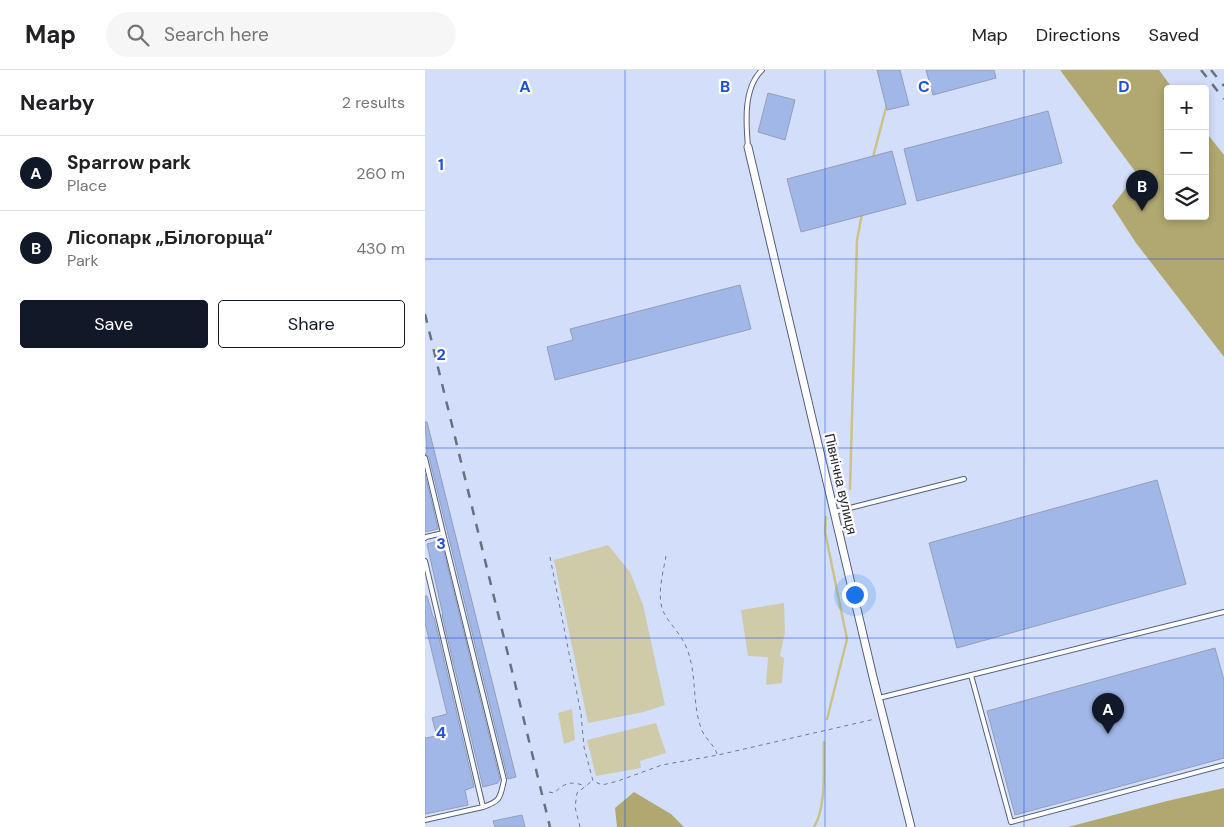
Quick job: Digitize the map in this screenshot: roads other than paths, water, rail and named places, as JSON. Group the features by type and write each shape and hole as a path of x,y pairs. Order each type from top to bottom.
{"street":[{"name":"Північна вулиця","path":"748,147 883,717 911,827"}],"lane":[{"path":"748,147 745,121 749,96 756,76 762,70"},
{"path":"425,458 504,780 499,800 494,804 425,820"},
{"path":"834,512 964,479"},
{"path":"425,538 443,533"},
{"path":"425,561 483,807"},
{"path":"879,698 1224,612"},
{"path":"971,674 1011,822 1224,765"}],"waterway":[{"path":"873,157 887,104"},
{"path":"850,489 857,240 862,214"},
{"path":"826,517 825,532 847,639 827,719"},
{"path":"814,827 823,797 824,742"}],"railway":[{"path":"1201,70 1224,99"},
{"path":"1211,70 1224,86"},
{"path":"425,314 550,827"}],"place":[{"name":"Лісопарк „Білогорща“","path":"1142,211"},
{"name":"Sparrow park","path":"1108,734"}]}
